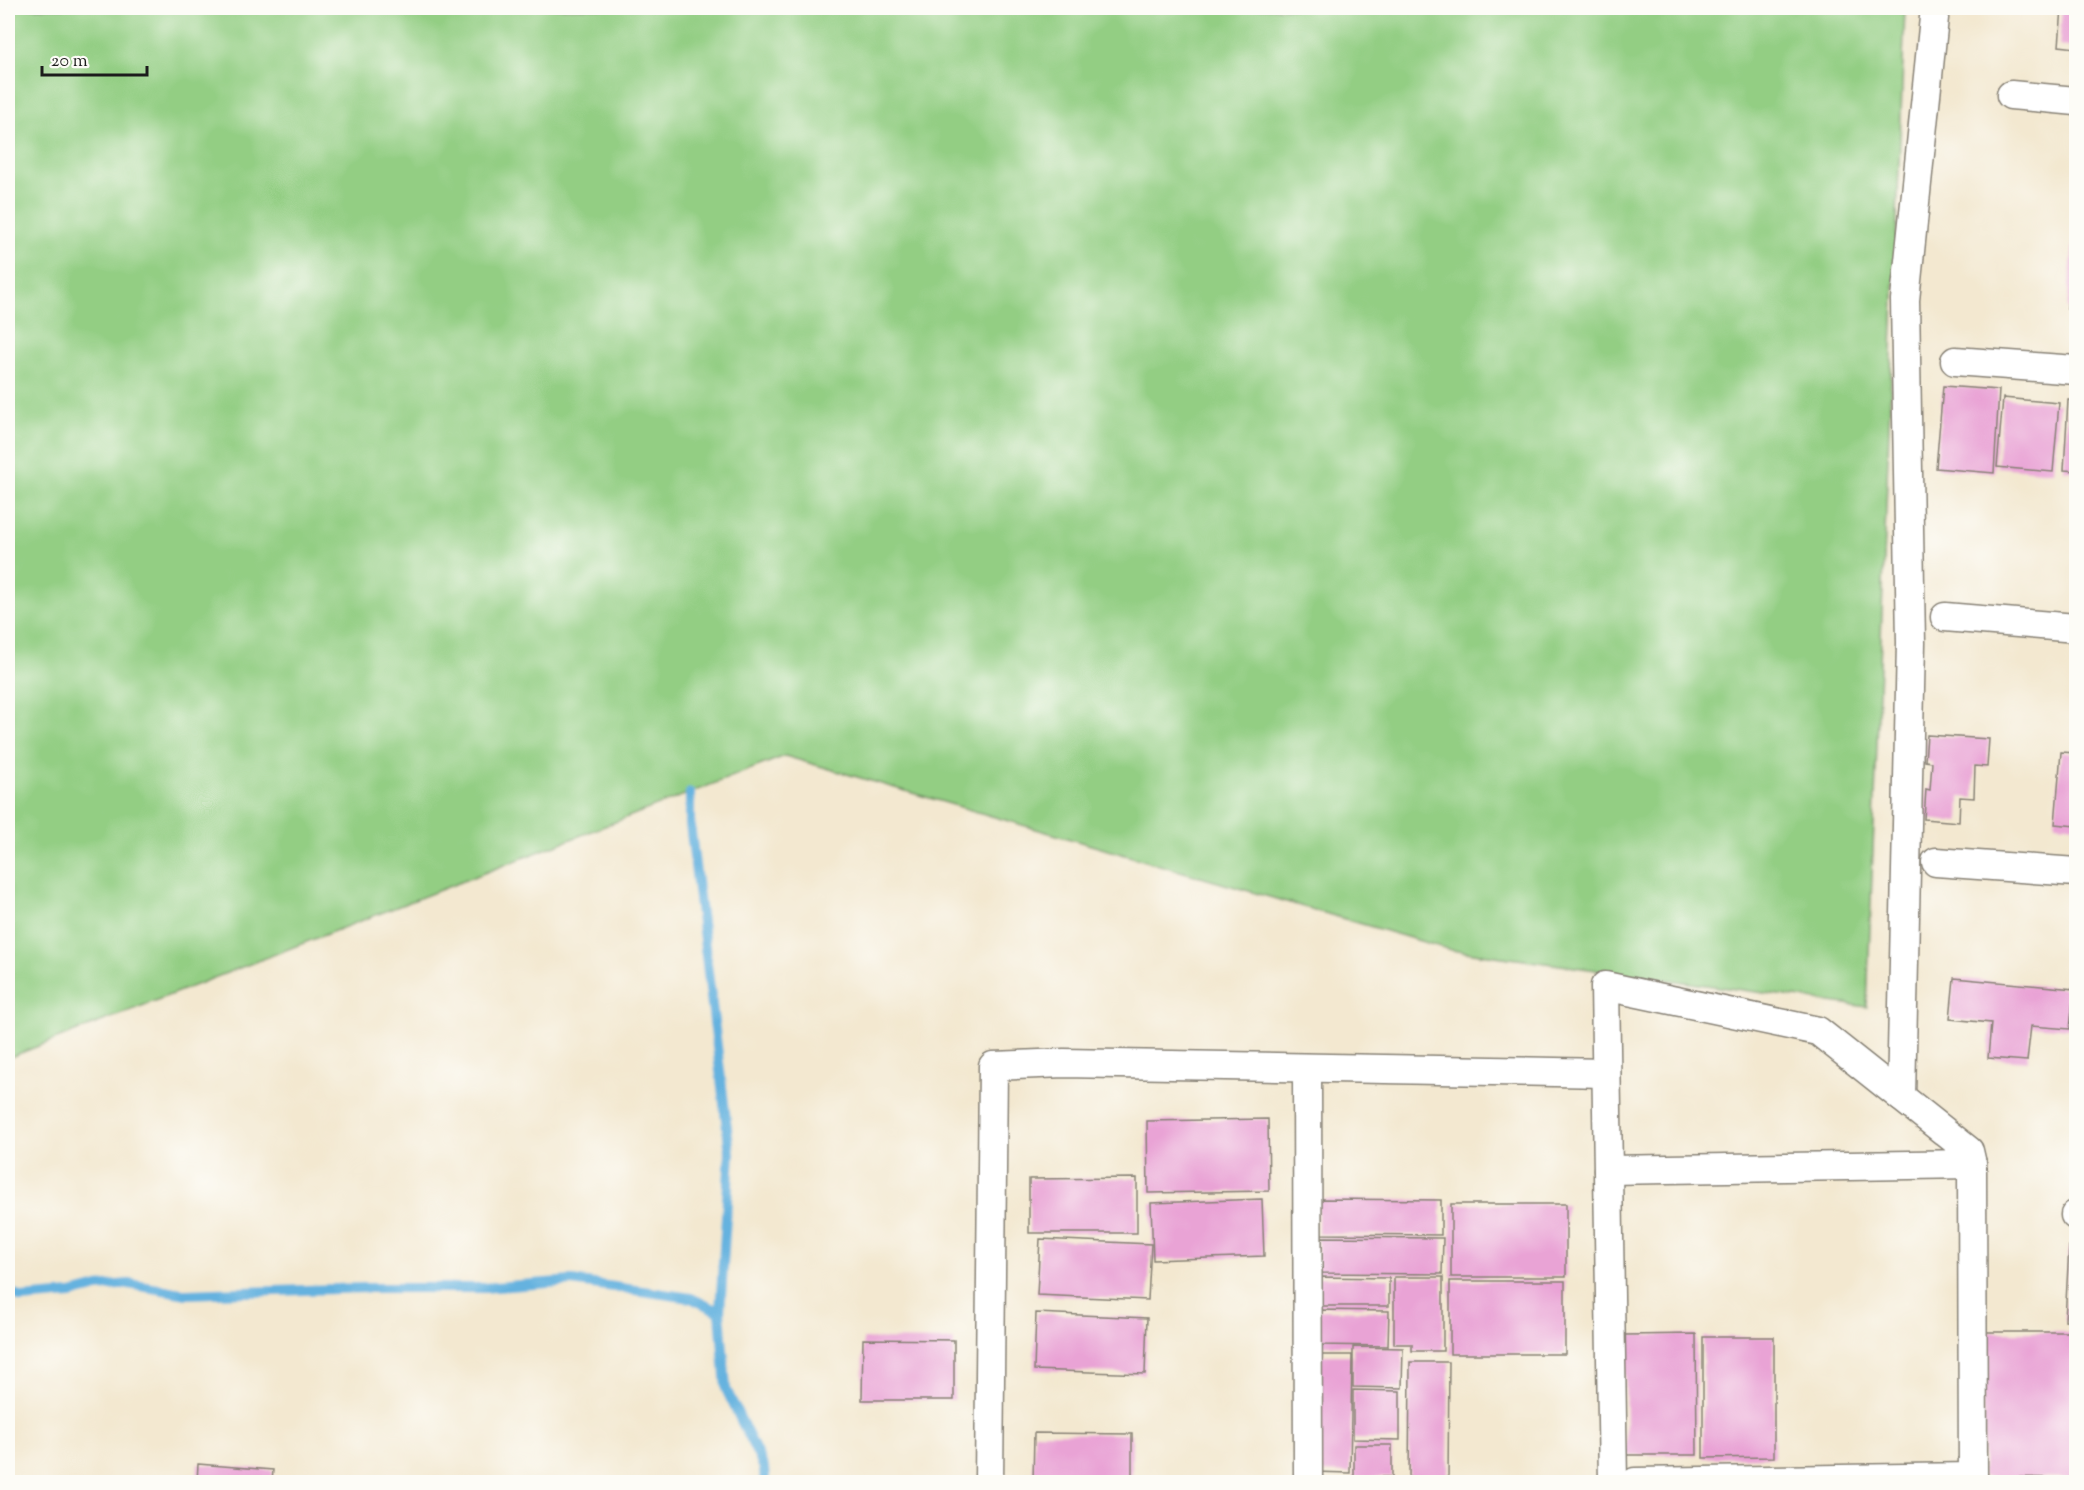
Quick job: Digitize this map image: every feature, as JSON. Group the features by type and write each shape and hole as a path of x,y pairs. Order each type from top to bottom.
{"street":[{"path":"1901,1097 1911,643 1905,300 1935,8"},
{"path":"2011,95 2076,101"},
{"path":"1955,361 2076,370"},
{"path":"1945,617 2076,628"},
{"path":"1936,862 2076,872"},
{"path":"1613,1482 1605,986 1818,1031 1969,1151 1972,1164 1973,1480 1635,1482"},
{"path":"989,1482 993,1065 1054,1063 1606,1073"},
{"path":"1307,1068 1308,1482"},
{"path":"1608,1170 1972,1164"}],"green space":[{"path":"8,8 1905,8 1867,1007 1451,950 785,756 8,1058"}],"building":[{"path":"2062,8 2076,8 2076,48 2059,46"},
{"path":"2074,233 2076,233 2076,310 2067,309"},
{"path":"1943,386 1999,390 1994,473 1936,468"},
{"path":"2003,398 2059,403 2053,472 1997,467"},
{"path":"2068,400 2076,400 2076,471 2064,470"},
{"path":"1927,735 1989,739 1987,767 1975,766 1974,798 1960,797 1959,822 1924,819 1926,789 1930,790 1932,762 1925,761"},
{"path":"2061,752 2076,753 2076,826 2055,824"},
{"path":"1954,978 2074,989 2070,1029 2031,1026 2027,1061 1988,1058 1991,1023 1950,1019"},
{"path":"1268,1119 1269,1191 1148,1193 1147,1121"},
{"path":"1137,1178 1137,1233 1029,1233 1029,1179"},
{"path":"1262,1199 1264,1256 1153,1260 1151,1203"},
{"path":"1318,1199 1441,1200 1441,1235 1318,1234"},
{"path":"1451,1204 1566,1204 1566,1277 1451,1277"},
{"path":"1318,1237 1443,1238 1442,1274 1317,1273"},
{"path":"1040,1239 1151,1244 1148,1300 1037,1295"},
{"path":"2069,1246 2076,1246 2076,1322 2065,1321"},
{"path":"1316,1277 1389,1278 1389,1306 1315,1306"},
{"path":"1394,1277 1443,1277 1443,1351 1412,1351 1412,1344 1394,1344"},
{"path":"1450,1281 1565,1281 1565,1354 1450,1354"},
{"path":"1317,1310 1389,1311 1388,1346 1317,1345"},
{"path":"1036,1313 1147,1318 1145,1374 1034,1370"},
{"path":"1984,1332 2076,1332 2076,1478 1983,1477"},
{"path":"1696,1334 1697,1455 1626,1455 1625,1335"},
{"path":"1703,1337 1774,1337 1774,1457 1703,1458"},
{"path":"863,1339 954,1340 954,1400 862,1400"},
{"path":"1353,1347 1403,1348 1402,1388 1353,1387"},
{"path":"1315,1355 1352,1355 1350,1473 1314,1472"},
{"path":"1410,1362 1449,1362 1448,1481 1409,1480"},
{"path":"1353,1390 1400,1391 1400,1440 1353,1439"},
{"path":"1034,1433 1132,1434 1132,1482 1033,1482"},
{"path":"1354,1445 1392,1445 1392,1477 1354,1477"},
{"path":"198,1464 273,1470 272,1482 197,1482"}],"waterway":[{"path":"690,793 690,824 730,1153 720,1312 726,1389 764,1468 765,1482"},
{"path":"8,1291 22,1298 71,1294 98,1287 129,1284 187,1294 366,1288 483,1288 572,1281 691,1298 720,1312"}]}
